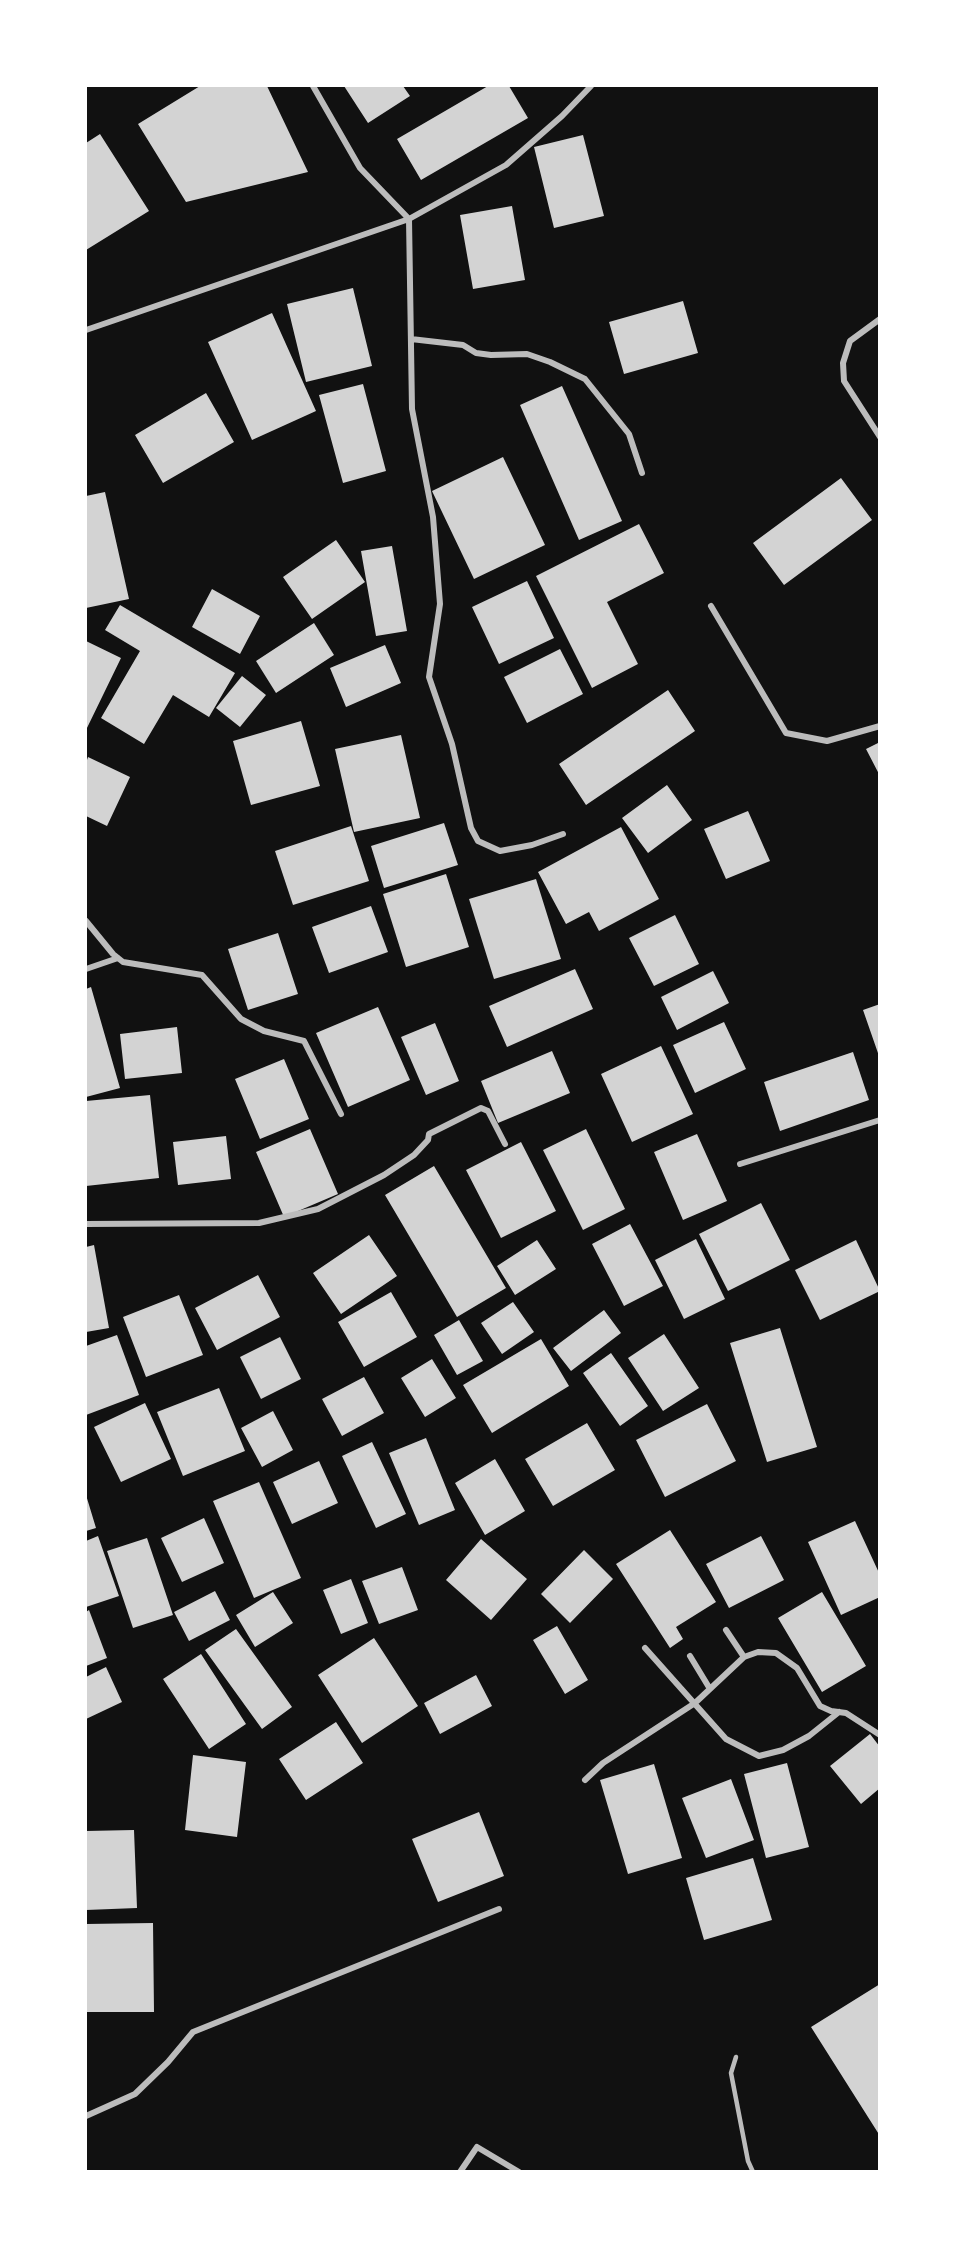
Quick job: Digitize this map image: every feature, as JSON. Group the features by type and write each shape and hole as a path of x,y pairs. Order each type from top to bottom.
{"street":[{"path":"313,86 360,168 409,219 412,409 433,517 440,604 429,677 452,744 471,828 478,841 500,851 532,845 563,834"},
{"path":"86,330 409,219 506,165 562,116 591,86"},
{"path":"879,319 850,341 843,363 844,381 879,437"},
{"path":"411,339 464,345 476,353 491,355 527,354 550,362 585,380 629,434 642,473"},
{"path":"711,606 786,733 827,741 879,726"},
{"path":"86,921 123,962 202,975 241,1019 264,1031 304,1041 341,1114"},
{"path":"86,969 118,958"},
{"path":"86,1224 259,1223 318,1209 384,1175 414,1155 428,1140 429,1134 481,1108 488,1111 505,1144"},
{"path":"740,1164 879,1120"},
{"path":"726,1630 744,1657"},
{"path":"645,1648 726,1739 759,1756 783,1750 809,1736 839,1712"},
{"path":"585,1780 603,1763 695,1703 744,1657 758,1652 776,1653 797,1668 820,1706 846,1713 879,1735"},
{"path":"690,1656 710,1689"},
{"path":"86,2116 135,2094 168,2062 193,2032 499,1909"},
{"path":"460,2172 477,2147 519,2172"}],"lane":[{"path":"736,2057 731,2073 748,2162 753,2172"}],"building":[{"path":"200,86 267,86 308,172 186,202 138,124"},
{"path":"344,86 403,86 410,96 368,123"},
{"path":"488,86 509,86 528,118 421,180 397,139"},
{"path":"100,134 149,211 86,250 86,143"},
{"path":"583,135 604,216 554,228 534,147"},
{"path":"512,206 525,280 473,289 460,215"},
{"path":"353,288 372,366 306,382 287,304"},
{"path":"683,301 698,353 624,374 609,322"},
{"path":"272,313 316,411 252,440 208,342"},
{"path":"363,384 386,471 343,483 319,395"},
{"path":"562,386 622,521 579,540 520,405"},
{"path":"206,393 234,442 163,483 135,435"},
{"path":"503,457 545,545 474,579 432,491"},
{"path":"841,478 872,520 784,585 753,543"},
{"path":"105,492 129,599 86,608 86,496"},
{"path":"639,524 664,573 607,602 638,664 592,688 536,576"},
{"path":"336,540 365,582 312,619 283,577"},
{"path":"392,546 407,631 376,636 361,551"},
{"path":"527,581 554,638 499,664 472,607"},
{"path":"212,589 260,616 240,654 192,627"},
{"path":"120,605 235,673 209,717 173,695 144,744 101,718 140,651 105,630"},
{"path":"314,623 334,655 276,693 256,661"},
{"path":"86,641 121,658 86,730"},
{"path":"385,645 401,683 346,707 330,668"},
{"path":"560,649 583,694 527,723 504,677"},
{"path":"242,676 266,695 240,727 216,708"},
{"path":"668,690 695,731 586,805 559,764"},
{"path":"301,721 320,786 251,805 233,741"},
{"path":"401,735 420,818 354,832 335,749"},
{"path":"880,742 880,776 866,749"},
{"path":"88,757 130,777 107,826 86,816"},
{"path":"667,785 692,820 648,853 622,818"},
{"path":"748,811 770,861 726,879 704,829"},
{"path":"444,823 458,865 384,888 371,846"},
{"path":"351,826 369,881 293,905 275,851"},
{"path":"621,827 659,899 599,931 589,912 566,924 538,872"},
{"path":"446,874 469,947 406,967 383,894"},
{"path":"536,879 561,959 494,979 469,899"},
{"path":"371,906 388,952 329,973 312,927"},
{"path":"675,915 699,964 654,986 629,938"},
{"path":"278,933 298,994 248,1010 228,949"},
{"path":"575,969 593,1009 507,1047 489,1006"},
{"path":"713,971 729,1003 677,1030 661,997"},
{"path":"91,987 120,1088 86,1097 86,989"},
{"path":"880,1004 880,1056 879,1056 863,1010"},
{"path":"378,1007 410,1080 348,1107 316,1033"},
{"path":"724,1022 746,1069 695,1093 673,1045"},
{"path":"435,1023 459,1081 426,1095 401,1037"},
{"path":"177,1027 182,1073 125,1079 120,1034"},
{"path":"661,1046 693,1114 632,1142 601,1074"},
{"path":"552,1051 570,1093 498,1123 481,1081"},
{"path":"853,1052 869,1100 780,1131 764,1082"},
{"path":"284,1059 309,1119 260,1139 235,1079"},
{"path":"150,1095 159,1178 86,1186 86,1101"},
{"path":"310,1129 338,1194 284,1217 256,1152"},
{"path":"586,1129 625,1209 583,1230 543,1150"},
{"path":"697,1134 727,1201 683,1220 654,1152"},
{"path":"226,1136 231,1179 178,1185 173,1142"},
{"path":"521,1142 556,1211 501,1238 466,1170"},
{"path":"434,1166 506,1288 457,1317 385,1195"},
{"path":"761,1203 790,1260 728,1291 699,1234"},
{"path":"630,1224 663,1286 624,1306 592,1244"},
{"path":"369,1235 397,1276 341,1314 313,1273"},
{"path":"696,1239 725,1299 684,1319 655,1260"},
{"path":"537,1240 556,1269 515,1295 497,1266"},
{"path":"856,1240 880,1291 820,1320 795,1270"},
{"path":"94,1245 109,1328 86,1332 86,1247"},
{"path":"258,1275 280,1317 217,1350 195,1308"},
{"path":"391,1292 417,1337 364,1367 338,1322"},
{"path":"179,1295 203,1355 146,1377 123,1317"},
{"path":"513,1302 534,1332 502,1354 481,1323"},
{"path":"604,1310 621,1333 571,1371 553,1348"},
{"path":"459,1320 483,1361 457,1375 434,1335"},
{"path":"780,1328 817,1447 767,1462 730,1343"},
{"path":"664,1334 699,1388 663,1411 628,1358"},
{"path":"117,1335 139,1395 86,1415 86,1346"},
{"path":"280,1337 301,1379 261,1399 240,1357"},
{"path":"541,1339 569,1386 492,1433 463,1385"},
{"path":"611,1353 648,1406 620,1426 583,1373"},
{"path":"432,1359 456,1398 425,1417 401,1378"},
{"path":"364,1377 384,1413 342,1436 322,1399"},
{"path":"219,1388 245,1451 183,1476 157,1412"},
{"path":"145,1403 171,1459 121,1482 94,1427"},
{"path":"707,1404 736,1461 665,1497 636,1440"},
{"path":"273,1411 293,1450 262,1467 241,1428"},
{"path":"587,1423 615,1470 553,1506 525,1459"},
{"path":"426,1438 455,1510 419,1525 389,1453"},
{"path":"372,1442 406,1514 376,1528 342,1456"},
{"path":"495,1459 525,1511 485,1535 455,1483"},
{"path":"319,1461 338,1503 292,1524 273,1482"},
{"path":"259,1482 301,1578 254,1598 213,1501"},
{"path":"86,1495 96,1528 86,1531"},
{"path":"204,1518 224,1563 182,1582 161,1538"},
{"path":"855,1521 880,1575 880,1597 841,1615 808,1542"},
{"path":"670,1530 716,1602 676,1627 683,1639 670,1648 616,1564"},
{"path":"98,1536 119,1596 86,1607 86,1541"},
{"path":"761,1536 784,1580 729,1608 706,1564"},
{"path":"147,1538 173,1615 133,1628 107,1551"},
{"path":"481,1539 527,1579 491,1620 446,1580"},
{"path":"584,1550 613,1579 570,1623 541,1594"},
{"path":"402,1567 418,1610 379,1624 362,1581"},
{"path":"351,1579 368,1623 341,1634 323,1590"},
{"path":"215,1591 230,1620 189,1641 174,1612"},
{"path":"273,1592 293,1623 255,1647 236,1615"},
{"path":"822,1592 866,1666 822,1692 778,1618"},
{"path":"89,1610 107,1658 86,1666 86,1612"},
{"path":"557,1626 588,1680 565,1694 533,1640"},
{"path":"236,1629 292,1707 262,1729 205,1650"},
{"path":"374,1638 418,1706 362,1743 318,1675"},
{"path":"201,1654 246,1724 209,1749 163,1679"},
{"path":"106,1667 122,1702 86,1719 86,1677"},
{"path":"476,1675 492,1706 440,1734 424,1703"},
{"path":"336,1722 363,1763 306,1800 279,1759"},
{"path":"870,1734 880,1747 880,1788 861,1804 830,1766"},
{"path":"193,1755 246,1762 237,1837 185,1830"},
{"path":"787,1763 809,1847 766,1858 744,1774"},
{"path":"654,1764 682,1858 628,1874 600,1780"},
{"path":"731,1779 754,1840 706,1858 682,1798"},
{"path":"479,1812 504,1876 438,1902 412,1839"},
{"path":"134,1830 137,1908 86,1910 86,1831"},
{"path":"753,1858 772,1920 704,1940 686,1878"},
{"path":"153,1923 154,2012 86,2012 86,1924"},
{"path":"880,1984 880,2136 811,2027"}]}
